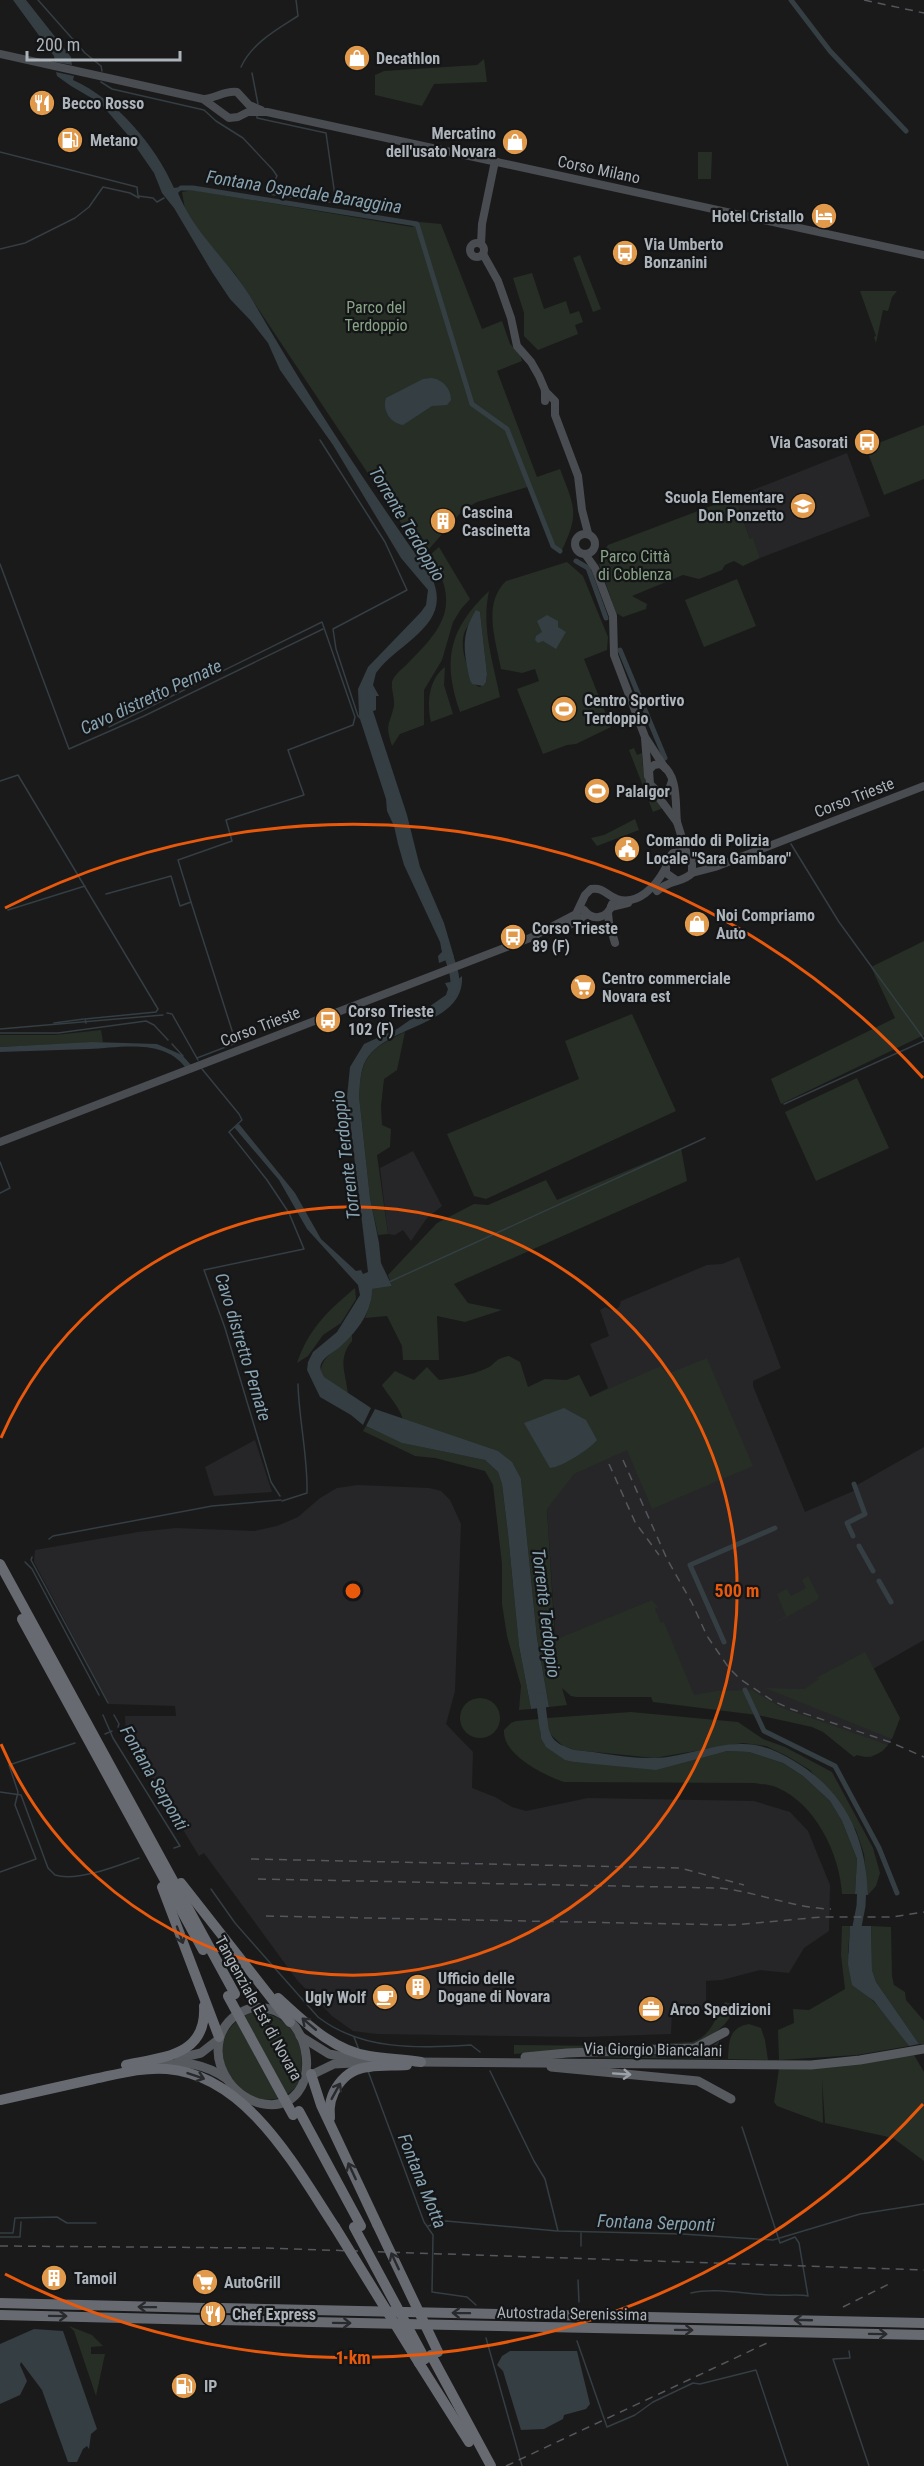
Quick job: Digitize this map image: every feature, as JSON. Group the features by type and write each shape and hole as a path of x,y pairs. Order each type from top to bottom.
{"highway":[{"name":"Tangenziale Est di Novara","path":"0,1564 117,1786 472,2439 491,2466"},
{"name":"Tangenziale Est di Novara","path":"0,1579 117,1786"},
{"path":"219,2038 157,1875 116,1801 117,1786 129,1793 178,1879 290,2022"},
{"path":"256,1978 322,2035 364,2061 421,2062"},
{"path":"0,2100 139,2066 174,2055 193,2043 202,2025 203,1997"},
{"path":"332,2127 329,2109 334,2092 346,2077 364,2061"},
{"path":"0,2092 139,2066 166,2069 203,2079 226,2092 273,2134"},
{"path":"308,2076 377,2224 428,2357"},
{"path":"244,2096 290,2155 335,2227 428,2357"},
{"path":"0,2303 206,2308"},
{"name":"Autostrada Serenissima","path":"221,2308 924,2323"},
{"path":"0,2315 206,2320"},
{"name":"Autostrada Serenissima","path":"220,2320 924,2335"},
{"name":"Tangenziale Est di Novara","path":"472,2439 482,2466"}],"main road":[{"name":"Corso Milano","path":"0,54 203,99 229,118 238,117 244,113 267,112"},
{"name":"Corso Milano","path":"203,99 223,95 230,91 237,92 249,105 267,112 924,255"},
{"path":"220,110 219,101 223,95"},
{"path":"244,113 245,100"},
{"path":"495,162 478,243 472,245 470,252 481,256 498,281 511,318 517,346 531,362 551,406 578,476 584,534"},
{"path":"584,534 595,540 595,568"},
{"path":"584,534 576,539 575,546 578,551 585,554 595,568 613,616 614,655 645,737 672,781 677,822"},
{"path":"585,554 594,550"},
{"path":"597,918 610,910 642,898 669,882 684,879 692,873 677,822 654,790 648,776 645,737"},
{"path":"648,776 654,765 660,764 665,768"},
{"path":"654,790 665,793 670,790 672,781"},
{"name":"Corso Trieste","path":"692,873 727,862 924,786"},
{"path":"609,895 609,923 615,943 597,918 587,914 582,903 585,895 591,889 600,889 614,898 626,900 651,890 665,869 666,861 677,849 681,832"},
{"path":"673,853 689,857"},
{"name":"Corso Trieste","path":"689,857 696,863 727,862"},
{"path":"665,869 669,876 676,880"},
{"name":"Corso Trieste","path":"0,1142 530,938 574,916 582,903"},
{"name":"Corso Trieste","path":"530,938 574,923 587,914"},
{"path":"251,2008 267,2008 290,2022 300,2036 307,2056 308,2076 297,2092 283,2102 265,2104 244,2096 228,2080 211,2069 193,2063 178,2062 139,2066 196,2055 219,2038 226,2025 236,2014 251,2008"},
{"path":"480,2063 567,2053 686,2049 705,2045 725,2032"},
{"name":"Via Giorgio Biancalani","path":"300,2036 329,2054 381,2062 780,2066 860,2060 924,2049"},
{"path":"219,2038 220,2061 228,2080"},
{"name":"Via Giorgio Biancalani","path":"308,2076 334,2064 364,2061"},
{"path":"480,2063 672,2077 698,2081 731,2099"}],"shaded area":[{"path":"13,0 26,0 71,57 72,65 55,62 54,56"},
{"path":"56,72 74,76 73,80 105,99 133,125 156,156 174,188 182,189 178,193 203,236 244,287 339,440 431,576 436,593 436,607 430,620 421,631 376,673 373,685 379,696 376,696 376,710 373,711 407,815 420,867 444,923 454,957 439,963 438,956 442,952 440,942 404,865 394,826 387,811 386,799 359,716 358,689 368,667 421,612 426,605 428,590 401,558 333,445 280,370 268,343 230,299 212,272 174,208 162,193 154,173 127,134 100,103 71,86 57,76"},
{"path":"423,379 439,380 448,388 451,400 447,405 432,406 403,425 394,422 386,411 386,398"},
{"name":"Scuola Elementare Don Ponzetto","path":"847,453 870,516 760,558 753,539 750,539 735,497"},
{"path":"476,610 480,612 487,674 483,686 472,684 465,652 467,628"},
{"path":"547,615 558,621 558,627 566,632 556,649 543,641 538,643 535,640 536,636 542,632 537,621"},
{"path":"462,976 460,992 451,1005 438,1015 376,1048 366,1060 361,1073 359,1096 370,1198 381,1263 392,1286 372,1289 370,1305 359,1327 325,1358 320,1368 324,1377 371,1408 363,1425 351,1415 320,1397 307,1370 313,1352 337,1332 360,1295 358,1285 307,1229 279,1180 234,1127 239,1124 295,1193 321,1239 356,1271 361,1270 363,1274 368,1272 347,1097 350,1067 364,1044 397,1029 446,995 448,989 445,983 456,981"},
{"path":"92,1042 157,1044 182,1055 191,1065 185,1067 165,1052 140,1047 0,1052 0,1047"},
{"path":"413,1151 442,1206 427,1218 411,1241 403,1230 395,1235 388,1234 380,1168"},
{"path":"739,1257 781,1368 753,1381 753,1386 805,1512 858,1489 857,1485 924,1447 924,1640 873,1669 900,1718 890,1742 883,1751 871,1757 864,1757 827,1728 685,1699 621,1695 571,1696 558,1677 547,1509 504,1405 579,1375 590,1397 608,1388 590,1344 609,1336 600,1310 605,1307 613,1311 619,1307 621,1301 707,1265 722,1264"},
{"path":"564,1408 586,1420 597,1440 575,1457 550,1468 524,1423"},
{"path":"375,1409 498,1451 512,1462 521,1479 537,1638 549,1707 531,1709 519,1646 502,1484 498,1472 485,1460 402,1443 366,1426"},
{"path":"255,1440 272,1492 214,1496 205,1467"},
{"path":"358,1485 429,1488 441,1491 450,1500 461,1524 455,1691 446,1724 473,1752 472,1788 512,1807 526,1811 588,1798 754,1801 790,1812 808,1831 830,1885 829,1931 804,1948 789,1973 760,1970 722,1980 706,1981 706,2010 672,2009 671,2034 584,2037 377,2034 353,2031 332,2016 297,1980 204,1853 199,1856 126,1736 125,1716 176,1716 175,1706 109,1704 34,1562 35,1550 138,1532 176,1528 254,1531 277,1526 298,1517 320,1498 337,1488"},
{"path":"547,1718 549,1731 554,1740 575,1750 653,1758 676,1756 732,1744 750,1744 788,1757 827,1786 849,1818 863,1854 868,1895 855,1894 857,1859 842,1821 830,1801 803,1776 783,1763 749,1752 727,1751 656,1770 574,1762 565,1760 546,1747 541,1738 539,1719"},
{"path":"850,1926 871,1926 872,1970 876,1982 919,2044 909,2046 874,2001 852,1985 848,1964"},
{"path":"34,2329 63,2331 97,2429 91,2434 89,2449 87,2446 83,2449 77,2462 68,2462 42,2390 21,2362 20,2365 27,2381 20,2395 0,2404 0,2344"},
{"path":"510,2351 577,2351 590,2404 586,2409 564,2415 563,2419 544,2429 521,2430 503,2371 497,2365 502,2356"}],"green space":[{"path":"484,59 487,82 434,84 422,106 375,95 375,75 384,71 477,65"},
{"path":"698,152 712,152 711,179 698,179"},
{"name":"Parco del Terdoppio","path":"193,190 412,227 420,222 441,224 482,329 502,321 510,344 520,354 522,361 497,371 537,477 560,469 569,492 573,518 562,550 552,542 531,486 477,502 463,510 423,556 235,274 209,245 185,210 182,192"},
{"path":"580,255 601,309 593,312 573,258"},
{"path":"532,273 544,309 566,301 570,314 579,311 583,322 575,325 578,334 538,350 524,336 524,313 513,278"},
{"path":"860,291 897,291 892,297 888,311 883,310 876,343 874,337 876,336"},
{"path":"924,425 924,479 884,495 866,448"},
{"name":"Parco Città di Coblenza","path":"735,497 750,539 753,538 760,558 743,566 734,561 725,565 722,570 699,579 683,575 632,596 647,604 646,609 623,617 616,613 599,564 600,557 608,545"},
{"path":"439,547 470,599 453,622 442,660 424,690 424,725 400,734 392,746 388,729 394,706 393,679 433,636 445,612 444,586 430,555"},
{"path":"567,562 583,576 608,637 607,650 584,659 611,727 576,744 543,754 517,689 539,681 535,669 522,673 501,669 494,635 494,601 506,581"},
{"path":"737,579 756,626 704,647 685,600"},
{"path":"489,591 487,631 500,697 460,712 451,676 453,646 465,619","holes":["480,612 486,682 480,687 477,686 468,667 463,645 465,631"]},
{"path":"445,667 444,685 453,714 431,722 429,708 432,685 439,672"},
{"path":"634,748 637,755 642,753 643,770 647,782 663,808 653,812 629,750"},
{"path":"635,819 639,830 597,846 591,838 604,835"},
{"path":"924,941 924,1035 781,1104 771,1079 895,1018 871,967"},
{"path":"632,1014 676,1111 486,1199 474,1196 447,1134 579,1079 565,1041"},
{"path":"101,1030 103,1042 0,1047 0,1035 55,1035"},
{"path":"405,1032 397,1070 384,1079 381,1106 382,1125 391,1129 390,1147 377,1155 388,1234 378,1235 370,1198 359,1096 360,1082 365,1062 370,1055 383,1043"},
{"path":"857,1078 889,1148 816,1181 785,1112"},
{"path":"681,1148 687,1181 454,1284 468,1303 502,1310 465,1322 437,1316 439,1360 403,1360 402,1346 387,1316 365,1318 370,1304 371,1289 392,1286 388,1275 437,1223 474,1204 488,1205 546,1180 557,1200"},
{"path":"355,1288 356,1299 341,1323 323,1335 308,1356 297,1363 307,1340 320,1321"},
{"path":"352,1334 352,1341 347,1348 344,1360 348,1394 326,1380 321,1372 325,1360"},
{"path":"509,1356 520,1362 528,1387 545,1379 567,1380 579,1375 590,1397 661,1366 667,1374 707,1358 753,1466 652,1509 627,1450 574,1474 547,1509 555,1640 652,1600 658,1607 655,1609 661,1623 664,1622 694,1695 717,1691 752,1690 782,1708 888,1745 885,1748 878,1754 854,1757 823,1732 812,1727 757,1715 653,1702 651,1697 577,1697 571,1696 562,1688 567,1705 549,1707 537,1638 521,1479 437,1432 403,1420 397,1406 382,1385 395,1371 414,1380 427,1367 439,1380 480,1371"},
{"path":"366,1426 403,1443 485,1460 498,1472 502,1484 519,1646 531,1709 519,1710 521,1686 507,1636 502,1604 502,1564 493,1485 485,1471 435,1458 415,1456 363,1431"},
{"path":"808,1576 819,1597 817,1600 769,1627 786,1616 777,1594 787,1589 791,1596 806,1588 802,1580"},
{"path":"865,1652 900,1718 892,1739 765,1688 805,1689 820,1678 814,1679"},
{"path":"480,1698 494,1704 500,1718 494,1732 480,1738 466,1732 460,1718 466,1704"},
{"path":"631,1712 738,1722 763,1739 785,1747 832,1772 873,1848 880,1873 876,1886 868,1895 864,1854 856,1830 810,1770 766,1746 743,1743 654,1758 575,1750 563,1746 549,1733 547,1718"},
{"path":"539,1719 541,1738 574,1762 609,1764 708,1755 727,1751 749,1752 783,1763 803,1776 830,1801 842,1821 857,1859 855,1894 842,1894 831,1847 813,1817 790,1795 776,1787 754,1783 564,1782 526,1763 510,1748 505,1739 504,1730 511,1723"},
{"path":"842,1926 850,1926 848,1952 865,1993 883,2011 909,2046 857,2055 779,2060 778,2030 794,2023 793,2009 809,2010 845,1989 841,1955"},
{"path":"871,1926 891,1927 894,1985 905,1992 906,2000 924,2021 924,2044 919,2044 876,1982 872,1970"},
{"path":"725,2002 733,2004 730,2017 721,2028 698,2044 514,2054 514,2045 617,2046 692,2042 709,2030"},
{"path":"252,2012 265,2013 285,2023 292,2031 301,2051 301,2075 298,2083 289,2093 272,2100 255,2097 241,2088 229,2075 223,2058 224,2041 233,2025"},
{"path":"749,2024 761,2028 768,2060 728,2059 733,2032"},
{"path":"719,2041 719,2059 577,2057 692,2053 705,2051"},
{"path":"914,2055 924,2072 924,2161 893,2138 825,2123 822,2079 823,2123 777,2106 774,2102 779,2069"},
{"path":"69,2326 92,2335 103,2346 91,2347 91,2354 105,2354 96,2396 74,2331"}],"waterway":[{"name":"Fontana Ospedale Baraggina","path":"38,0 85,53 101,66 102,71"},
{"path":"241,67 258,44 298,16 296,0"},
{"path":"791,0 830,51 906,131"},
{"path":"252,73 258,104"},
{"name":"Fontana Ospedale Baraggina","path":"101,82 112,89 204,110 216,121 243,138 273,170 277,176 268,194 336,203 326,133 257,118 257,116"},
{"name":"Fontana Ospedale Baraggina","path":"0,152 137,187 138,196 153,198 157,202 164,198"},
{"path":"0,249 25,243 75,218 89,207 103,187 130,193 139,198 139,196"},
{"name":"Fontana Ospedale Baraggina","path":"181,188 193,188 417,224 472,404 507,429 553,546 560,551"},
{"path":"320,440 385,542 407,590 333,629 336,649 360,718"},
{"name":"Fontana Ospedale Baraggina","path":"576,561 588,568 606,618"},
{"name":"Cavo distretto Pernate","path":"0,564 69,749 144,716 323,629"},
{"name":"Cavo distretto Pernate","path":"109,727 322,622 355,717 353,725 288,750 304,795 226,820 232,841 178,860 191,902"},
{"name":"Fontana Ospedale Baraggina","path":"620,650 665,758"},
{"name":"Cavo distretto Pernate","path":"0,781 18,775 158,1009 156,1012 85,1019 86,1023"},
{"name":"Fontana Ospedale Baraggina","path":"791,844 839,922 924,1039"},
{"name":"Cavo distretto Pernate","path":"106,894 171,876 180,906 191,902 236,1043 197,1058"},
{"path":"8,910 85,886"},
{"name":"Torrente Terdoppio","path":"446,948 455,982 453,993"},
{"name":"Cavo distretto Pernate","path":"167,1013 172,1014 198,1060"},
{"name":"Cavo distretto Pernate","path":"0,1029 163,1015"},
{"name":"Cavo distretto Pernate","path":"54,1023 84,1019"},
{"name":"Cavo distretto Pernate","path":"0,1033 58,1033 146,1021 154,1025 168,1040"},
{"path":"784,1104 924,1041"},
{"name":"Cavo distretto Pernate","path":"172,1044 183,1056"},
{"name":"Cavo distretto Pernate","path":"202,1069 239,1114 242,1120 229,1132 267,1180 289,1213 304,1249 204,1270 225,1328 271,1482 280,1496"},
{"path":"389,1282 705,1138"},
{"path":"0,1162 10,1188 0,1193"},
{"name":"Cavo distretto Pernate","path":"282,1501 307,1493 298,1384"},
{"path":"853,1536 847,1523 865,1514 854,1484"},
{"name":"Cavo distretto Pernate","path":"49,1539 53,1536 212,1506 281,1500"},
{"path":"724,1642 690,1565 775,1528"},
{"path":"859,1546 873,1571"},
{"name":"Cavo distretto Pernate","path":"32,1557 31,1560 108,1703"},
{"name":"Cavo distretto Pernate","path":"25,1562 32,1569 99,1695"},
{"path":"879,1581 891,1602"},
{"path":"745,1690 764,1731 835,1766 879,1848 897,1893"},
{"name":"Torrente Terdoppio","path":"540,1697 544,1728"},
{"name":"Fontana Serponti","path":"103,1715 113,1738 180,1846 174,1848"},
{"name":"Cavo distretto Pernate","path":"114,1715 119,1724 118,1727"},
{"name":"Fontana Serponti","path":"105,1734 112,1731"},
{"name":"Fontana Serponti","path":"0,1872 36,1859 15,1805 18,1792 9,1765 75,1743"},
{"name":"Fontana Serponti","path":"0,1792 21,1795 48,1868 55,1875 64,1877 85,1875 139,1858"},
{"name":"Torrente Terdoppio","path":"855,1937 861,1906 862,1883"},
{"name":"Fontana Serponti","path":"211,1889 235,1923 318,2017 335,2028 372,2042 430,2047 471,2045 480,2052"},
{"name":"Fontana Motta","path":"354,2037 359,2050"},
{"name":"Fontana Motta","path":"368,2071 424,2222 433,2235 432,2292 467,2297 476,2305"},
{"name":"Fontana Serponti","path":"490,2071 545,2179 558,2231 682,2234 773,2240 860,2214 924,2204"},
{"path":"691,2293 722,2291 808,2296 799,2243 795,2237 780,2243 742,2127"},
{"path":"0,2233 13,2233 15,2218 57,2217 67,2223 96,2223"},
{"path":"428,2226 446,2221 557,2231"},
{"name":"Cavo distretto Pernate","path":"0,2237 20,2237 21,2222"},
{"path":"581,2233 581,2246"},
{"path":"578,2280 579,2302"},
{"name":"Fontana Motta","path":"486,2338 522,2466"},
{"path":"577,2341 607,2427 635,2415 653,2402 693,2383 700,2384 756,2370 788,2466"},
{"path":"849,2351 850,2358 833,2359 869,2466"}],"railway":[{"path":"864,0 924,13"},
{"path":"623,1460 667,1559 692,1603 707,1636 729,1668 740,1679 773,1701 791,1709 890,1742 924,1757"},
{"path":"609,1464 635,1522 659,1555"},
{"path":"251,1859 680,1868 744,1885"},
{"path":"258,1879 719,1888 803,1906 831,1909"},
{"path":"266,1916 733,1925 821,1917 893,1917 924,1912"},
{"path":"0,2246 265,2248 924,2270"},
{"path":"843,2307 891,2283"},
{"path":"506,2466 767,2343"}],"place":[{"name":"Decathlon","path":"357,58"},
{"name":"Becco Rosso","path":"42,103"},
{"name":"Metano","path":"70,140"},
{"name":"Mercatino dell'usato Novara","path":"515,142"},
{"name":"Hotel Cristallo","path":"824,216"},
{"name":"Via Umberto Bonzanini","path":"625,253"},
{"name":"Via Casorati","path":"867,442"},
{"name":"Scuola Elementare Don Ponzetto","path":"803,506"},
{"name":"Cascina Cascinetta","path":"443,521"},
{"name":"Centro Sportivo Terdoppio","path":"564,709"},
{"name":"PalaIgor","path":"597,791"},
{"name":"Comando di Polizia Locale \"Sara Gambaro\"","path":"627,849"},
{"name":"Noi Compriamo Auto","path":"697,924"},
{"name":"Corso Trieste 89 (F)","path":"513,937"},
{"name":"Centro commerciale Novara est","path":"583,987"},
{"name":"Corso Trieste 102 (F)","path":"328,1020"},
{"name":"Ufficio delle Dogane di Novara","path":"418,1987"},
{"name":"Ugly Wolf","path":"385,1997"},
{"name":"Arco Spedizioni","path":"651,2009"},
{"name":"Tamoil","path":"54,2278"},
{"name":"AutoGrill","path":"205,2282"},
{"name":"Chef Express","path":"213,2314"},
{"name":"IP","path":"184,2386"}]}
